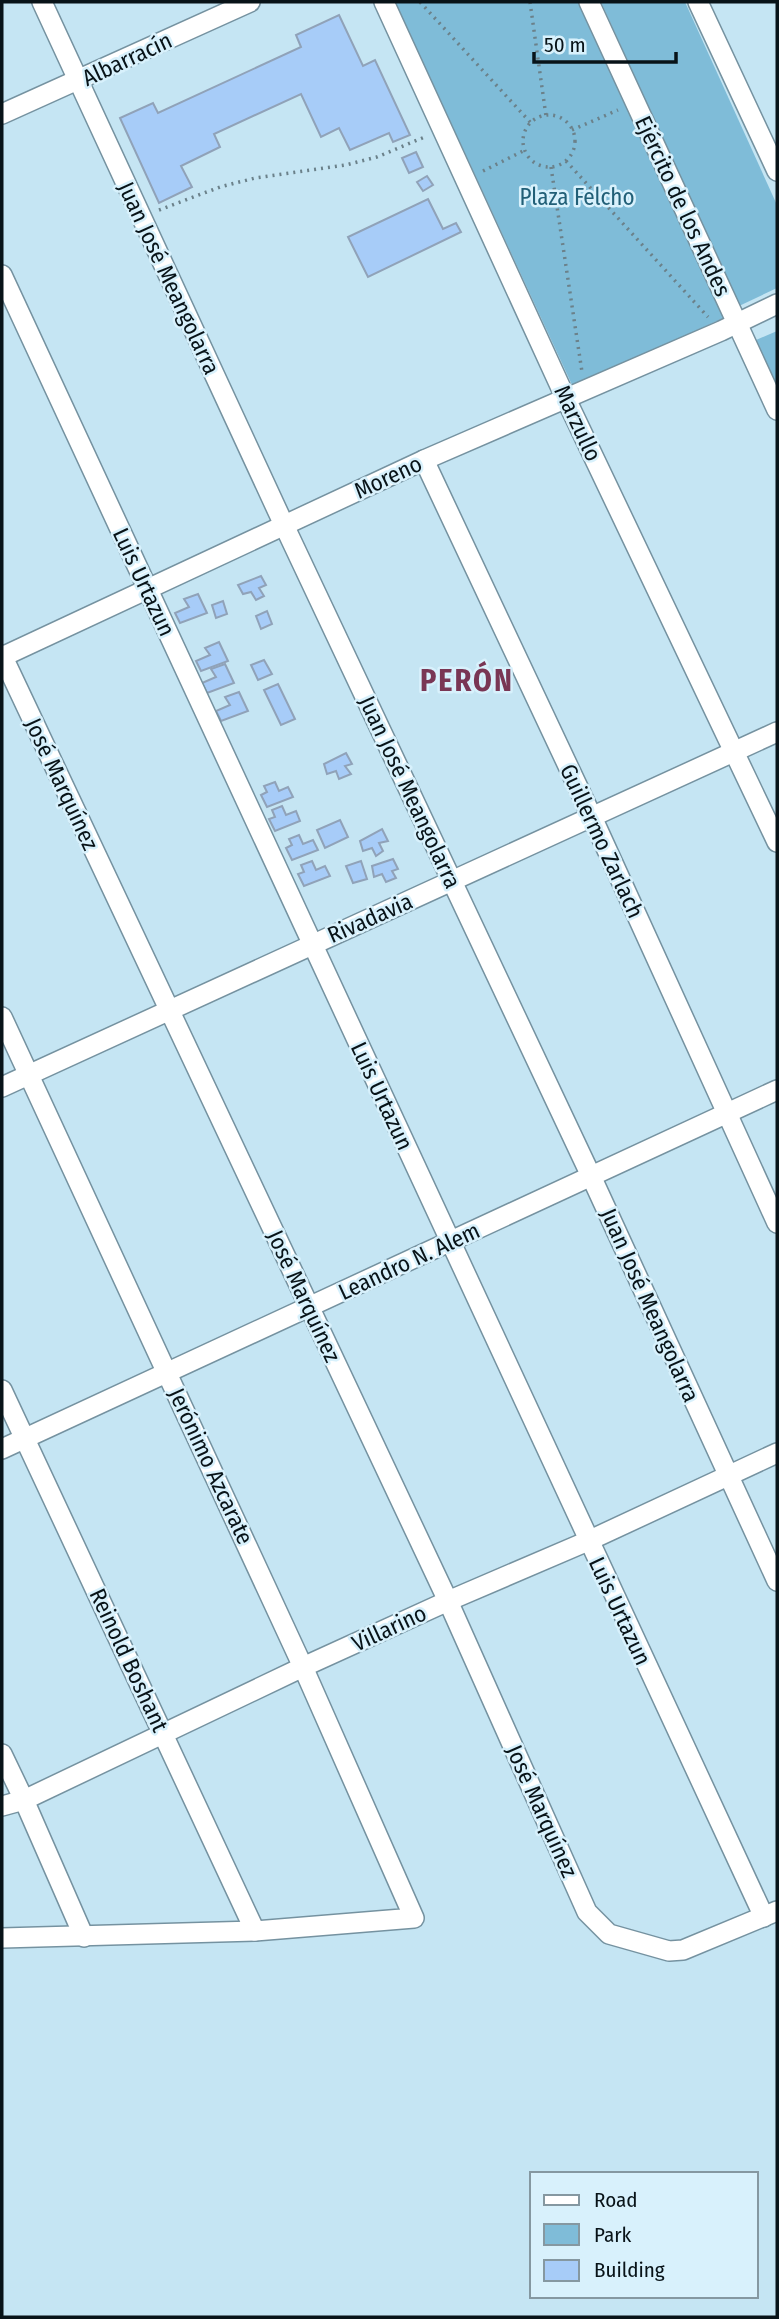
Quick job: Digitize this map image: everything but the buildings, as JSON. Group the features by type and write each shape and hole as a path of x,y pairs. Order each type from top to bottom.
{"street":[{"name":"Juan José Meangolarra","path":"43,2 141,218 591,1177 777,1581"},
{"name":"Albarracín","path":"2,114 79,81 215,9 250,2"},
{"name":"Marzullo","path":"384,2 566,399 777,842"},
{"name":"Ejército de los Andes","path":"589,2 729,327 777,410"},
{"path":"698,2 777,171"},
{"name":"Luis Urtazun","path":"2,275 588,1541 771,1914"},
{"name":"Moreno","path":"2,656 424,460 777,304"},
{"name":"Guillermo Zarlach","path":"424,460 592,817 777,1223"},
{"name":"José Marquínez","path":"2,656 448,1601 587,1912 609,1934 669,1951 683,1950 771,1914"},
{"name":"Rivadavia","path":"2,1087 777,732"},
{"name":"Jerónimo Azcarate","path":"2,1017 303,1667 414,1918 254,1931"},
{"name":"Leandro N. Alem","path":"2,1449 777,1090"},
{"name":"Reinold Boshant","path":"2,1390 254,1931"},
{"name":"Villarino","path":"2,1806 24,1800 303,1667 588,1541 777,1452"},
{"path":"2,1754 84,1937"},
{"path":"2,1938 254,1931"}],"path":[{"path":"420,2 531,123"},
{"path":"530,2 546,116"},
{"path":"572,130 634,103"},
{"path":"546,116 561,119 572,130 574,147 565,161 551,167 538,165 525,150 524,136 531,123 546,116"},
{"path":"141,218 180,200 220,187 377,157 442,129"},
{"path":"465,179 525,150"},
{"path":"565,161 729,327"},
{"path":"551,167 585,390"}],"green space":[{"name":"Plaza Felcho","path":"395,2 580,2 726,317 573,387"},
{"path":"601,2 685,2 777,205 777,288 739,306"},
{"path":"777,331 777,386 756,340"}],"district":[{"name":"PERÓN","path":"467,681"}]}
